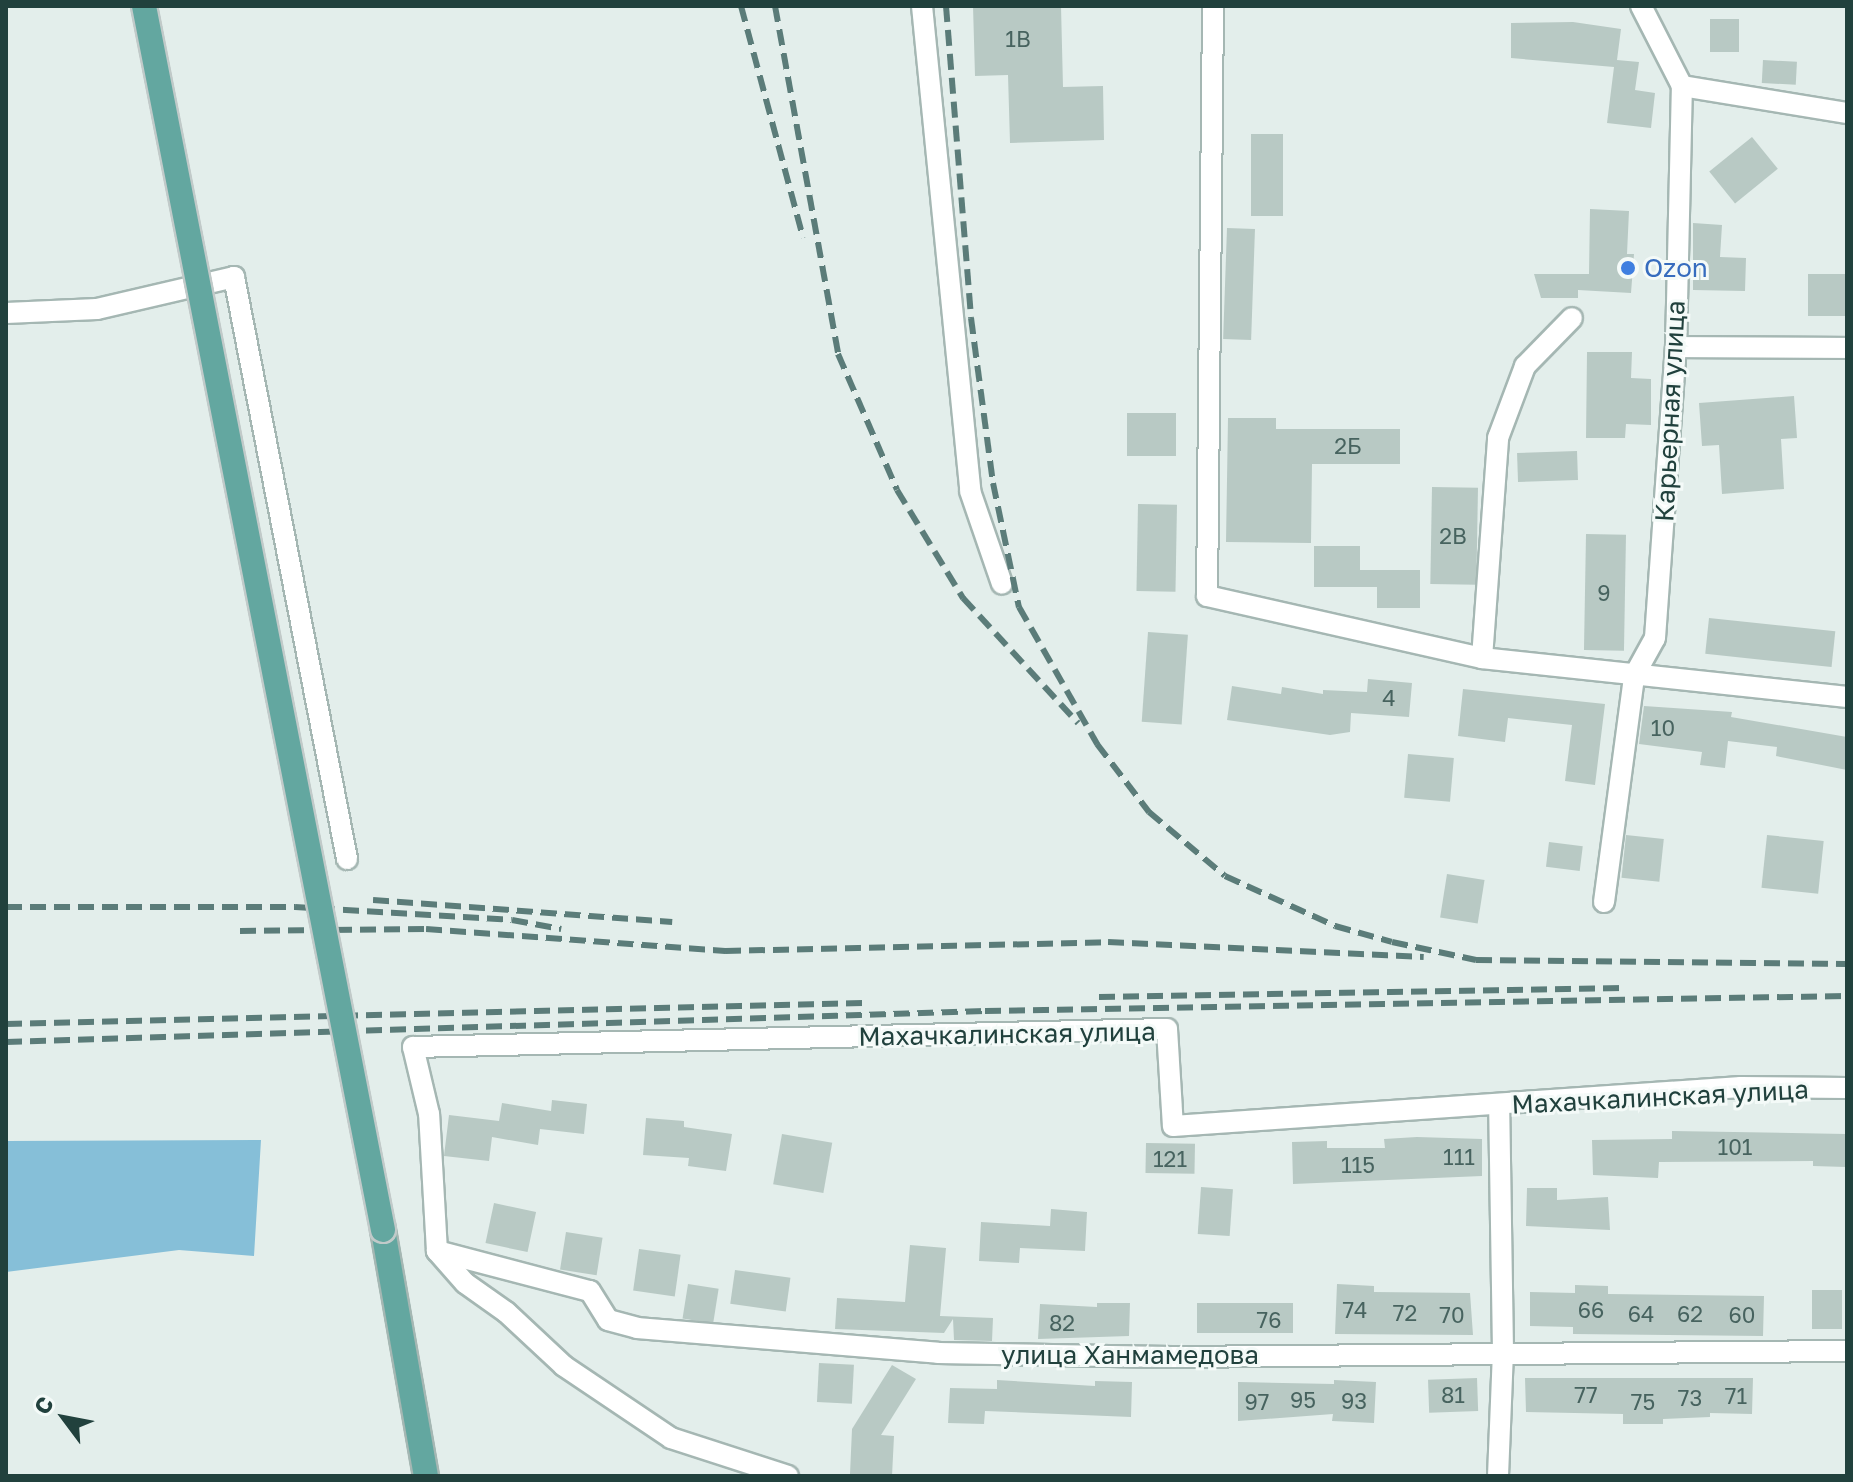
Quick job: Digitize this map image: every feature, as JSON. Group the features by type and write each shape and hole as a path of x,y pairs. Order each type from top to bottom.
{"main road":[{"path":"144,6 383,1230 426,1476"}],"street":[{"path":"922,6 970,491 1002,584"},
{"path":"1213,6 1207,596 1482,658 1847,697"},
{"name":"Карьерная улица","path":"1604,902 1634,676 1655,638 1676,347 1682,86 1641,6"},
{"path":"1682,86 1847,113"},
{"path":"6,313 97,309 234,277 347,859"},
{"path":"1482,658 1498,438 1525,366 1572,318"},
{"path":"1676,347 1847,348"},
{"name":"Махачкалинская улица","path":"437,1251 429,1114 413,1047 1167,1029 1173,1126 1741,1087 1847,1088"},
{"path":"1498,1476 1503,1351 1499,1106"},
{"path":"437,1251 465,1283 506,1312 564,1366 671,1438 788,1476"},
{"name":"улица Ханмамедова","path":"437,1251 590,1291 608,1320 637,1328 1040,1356 1847,1351"}],"water":[{"path":"261,1140 254,1256 179,1250 6,1272 6,1141"}],"building":[{"path":"973,6 1061,6 1063,87 1103,86 1104,140 1010,143 1008,75 975,76"},
{"path":"1710,19 1739,19 1739,52 1710,52"},
{"path":"1573,22 1621,29 1617,60 1639,62 1635,90 1655,93 1651,128 1607,123 1614,67 1511,58 1511,23"},
{"path":"1763,60 1797,62 1796,85 1762,83"},
{"path":"1251,134 1283,134 1283,216 1251,216"},
{"path":"1752,137 1778,169 1735,203 1709,172"},
{"path":"1590,209 1629,211 1627,254 1634,254 1631,293 1578,290 1578,298 1541,298 1534,274 1589,274"},
{"path":"1693,223 1722,225 1720,257 1746,258 1745,291 1693,290"},
{"path":"1227,228 1255,229 1251,340 1223,339"},
{"path":"1808,274 1847,274 1847,316 1808,316"},
{"path":"1587,352 1632,352 1631,378 1651,379 1651,425 1626,424 1625,438 1586,438"},
{"path":"1794,396 1797,438 1781,439 1784,489 1722,494 1719,445 1702,446 1699,403"},
{"path":"1127,413 1176,413 1176,456 1127,456"},
{"path":"1228,418 1276,418 1276,429 1400,429 1400,464 1312,464 1311,543 1226,542"},
{"path":"1577,451 1578,480 1518,482 1517,453"},
{"path":"1432,487 1478,488 1476,585 1430,584"},
{"path":"1138,504 1177,505 1175,592 1136,591"},
{"path":"1586,534 1626,535 1624,651 1584,650"},
{"path":"1314,546 1360,546 1360,570 1420,570 1420,608 1377,608 1377,587 1314,587"},
{"path":"1709,618 1835,631 1832,667 1705,654"},
{"path":"1148,632 1188,635 1182,725 1142,722"},
{"path":"1368,679 1412,683 1409,717 1351,713 1350,732 1330,735 1227,720 1232,686 1281,694 1282,687 1323,694 1323,690 1367,692"},
{"path":"1463,689 1605,704 1595,785 1565,781 1572,725 1508,718 1505,742 1458,736"},
{"path":"1644,706 1732,712 1731,717 1847,737 1847,770 1776,756 1777,747 1728,741 1725,768 1700,765 1702,752 1639,744"},
{"path":"1408,754 1454,758 1450,802 1404,798"},
{"path":"1626,835 1664,839 1659,882 1622,878"},
{"path":"1767,835 1824,841 1818,894 1761,888"},
{"path":"1549,842 1583,846 1580,871 1546,867"},
{"path":"1447,874 1485,880 1478,923 1440,917"},
{"path":"552,1100 587,1104 584,1134 540,1129 538,1145 492,1137 489,1161 444,1156 449,1115 499,1121 502,1103 551,1111"},
{"path":"646,1118 684,1121 684,1127 732,1134 726,1171 688,1166 689,1158 643,1155"},
{"path":"1672,1131 1846,1134 1846,1167 1813,1166 1813,1161 1659,1162 1658,1178 1593,1175 1592,1140 1672,1139"},
{"path":"782,1134 832,1143 823,1193 773,1184"},
{"path":"1384,1139 1482,1139 1482,1176 1293,1184 1292,1142 1327,1141 1327,1148 1385,1148"},
{"path":"1146,1143 1195,1144 1194,1174 1145,1173"},
{"path":"1201,1187 1233,1189 1230,1236 1198,1234"},
{"path":"1527,1188 1557,1188 1557,1200 1608,1197 1610,1230 1526,1226"},
{"path":"494,1203 536,1212 528,1252 485,1243"},
{"path":"1051,1209 1087,1212 1085,1251 1020,1248 1019,1263 979,1261 981,1222 1050,1226"},
{"path":"566,1232 603,1238 597,1275 560,1270"},
{"path":"910,1245 946,1248 940,1316 993,1318 992,1341 954,1340 953,1319 944,1333 835,1329 837,1298 905,1302"},
{"path":"639,1249 681,1255 675,1296 633,1291"},
{"path":"735,1270 790,1278 786,1311 730,1304"},
{"path":"688,1284 719,1289 713,1323 683,1319"},
{"path":"1337,1284 1374,1286 1374,1292 1470,1293 1473,1335 1335,1334"},
{"path":"1575,1285 1608,1286 1608,1294 1764,1296 1763,1336 1573,1334 1573,1327 1530,1326 1530,1292 1575,1293"},
{"path":"1812,1290 1842,1290 1842,1329 1812,1329"},
{"path":"1097,1303 1130,1303 1129,1336 1038,1339 1040,1304 1097,1307"},
{"path":"1197,1303 1293,1303 1293,1333 1197,1333"},
{"path":"819,1363 854,1365 852,1404 817,1402"},
{"path":"892,1365 916,1379 881,1435 894,1436 892,1476 850,1474 852,1429"},
{"path":"1477,1378 1478,1411 1429,1413 1428,1380"},
{"path":"1525,1378 1753,1378 1752,1414 1710,1413 1710,1417 1663,1419 1663,1424 1623,1424 1623,1414 1526,1412"},
{"path":"997,1380 1095,1386 1095,1381 1132,1382 1131,1417 985,1411 984,1424 948,1423 950,1388 997,1389"},
{"path":"1334,1380 1376,1382 1374,1423 1332,1421 1333,1414 1238,1421 1238,1382 1334,1384"}],"railway":[{"path":"741,6 803,238"},
{"path":"775,6 838,354 897,490 963,598 1078,723"},
{"path":"946,6 971,318 993,483 1019,607 1097,744 1149,812 1225,876 1335,926 1392,942 1476,960 1847,964"},
{"path":"373,900 672,922"},
{"path":"6,907 295,907 512,920 561,929"},
{"path":"240,931 426,929 725,951 1108,942 1424,957"},
{"path":"1099,997 1623,988"},
{"path":"6,1042 985,1011 1847,996"},
{"path":"6,1024 863,1003"}],"place":[{"name":"Ozon","path":"1628,268"}]}
